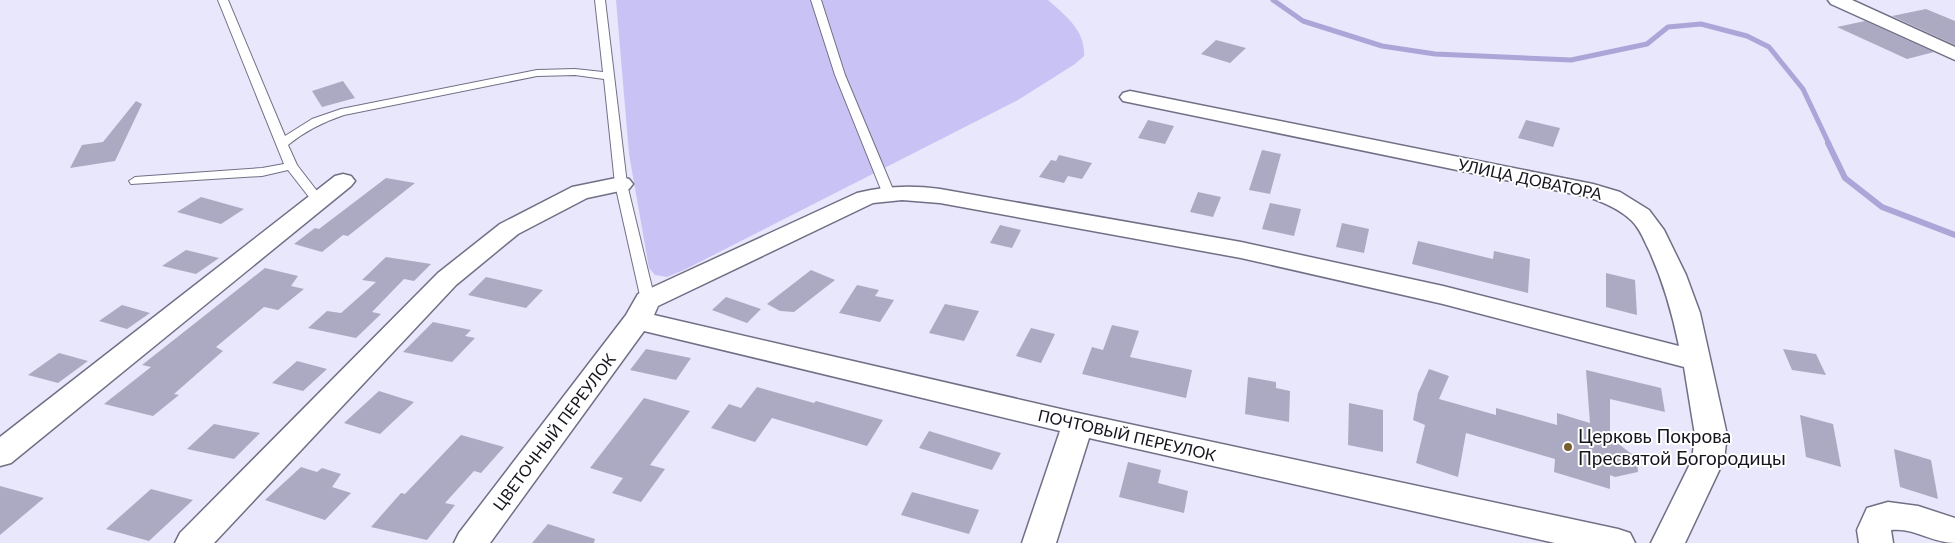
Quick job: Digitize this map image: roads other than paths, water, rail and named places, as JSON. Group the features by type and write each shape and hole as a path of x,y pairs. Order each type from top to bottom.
{"street":[{"path":"1837,0 1955,54"},
{"name":"УЛИЦА ДОВАТОРА","path":"1130,96 1593,191 1612,197 1640,215 1652,230 1673,275 1686,313 1711,435 1708,460 1668,543"},
{"path":"0,454 343,181"},
{"path":"192,543 447,279 509,229 580,192 621,184"},
{"path":"642,310 864,198 888,192 914,192 1241,250 1443,295 1696,360"},
{"name":"ПОЧТОВЫЙ ПЕРЕУЛОК","path":"642,310 1078,424 1618,543"},
{"name":"ЦВЕТОЧНЫЙ ПЕРЕУЛОК","path":"471,543 642,310"},
{"path":"1039,543 1078,424"},
{"path":"1876,543 1874,530 1879,518 1890,515 1909,518 1955,532"}],"lane":[{"path":"223,0 291,166 314,194 321,199"},
{"path":"600,0 621,184 642,310"},
{"path":"816,0 840,75 888,192"},
{"path":"281,145 315,120 341,112 537,73 575,72 609,76"},
{"path":"135,181 262,172 291,166"}],"waterway":[{"path":"1273,0 1303,21 1382,46 1435,54 1571,60 1647,44 1668,27 1701,24 1747,36 1769,47 1803,89 1829,144"},
{"path":"1828,143 1845,178 1882,207 1955,235"}],"place":[{"name":"Церковь Покрова Пресвятой Богородицы","path":"1568,447"}]}
